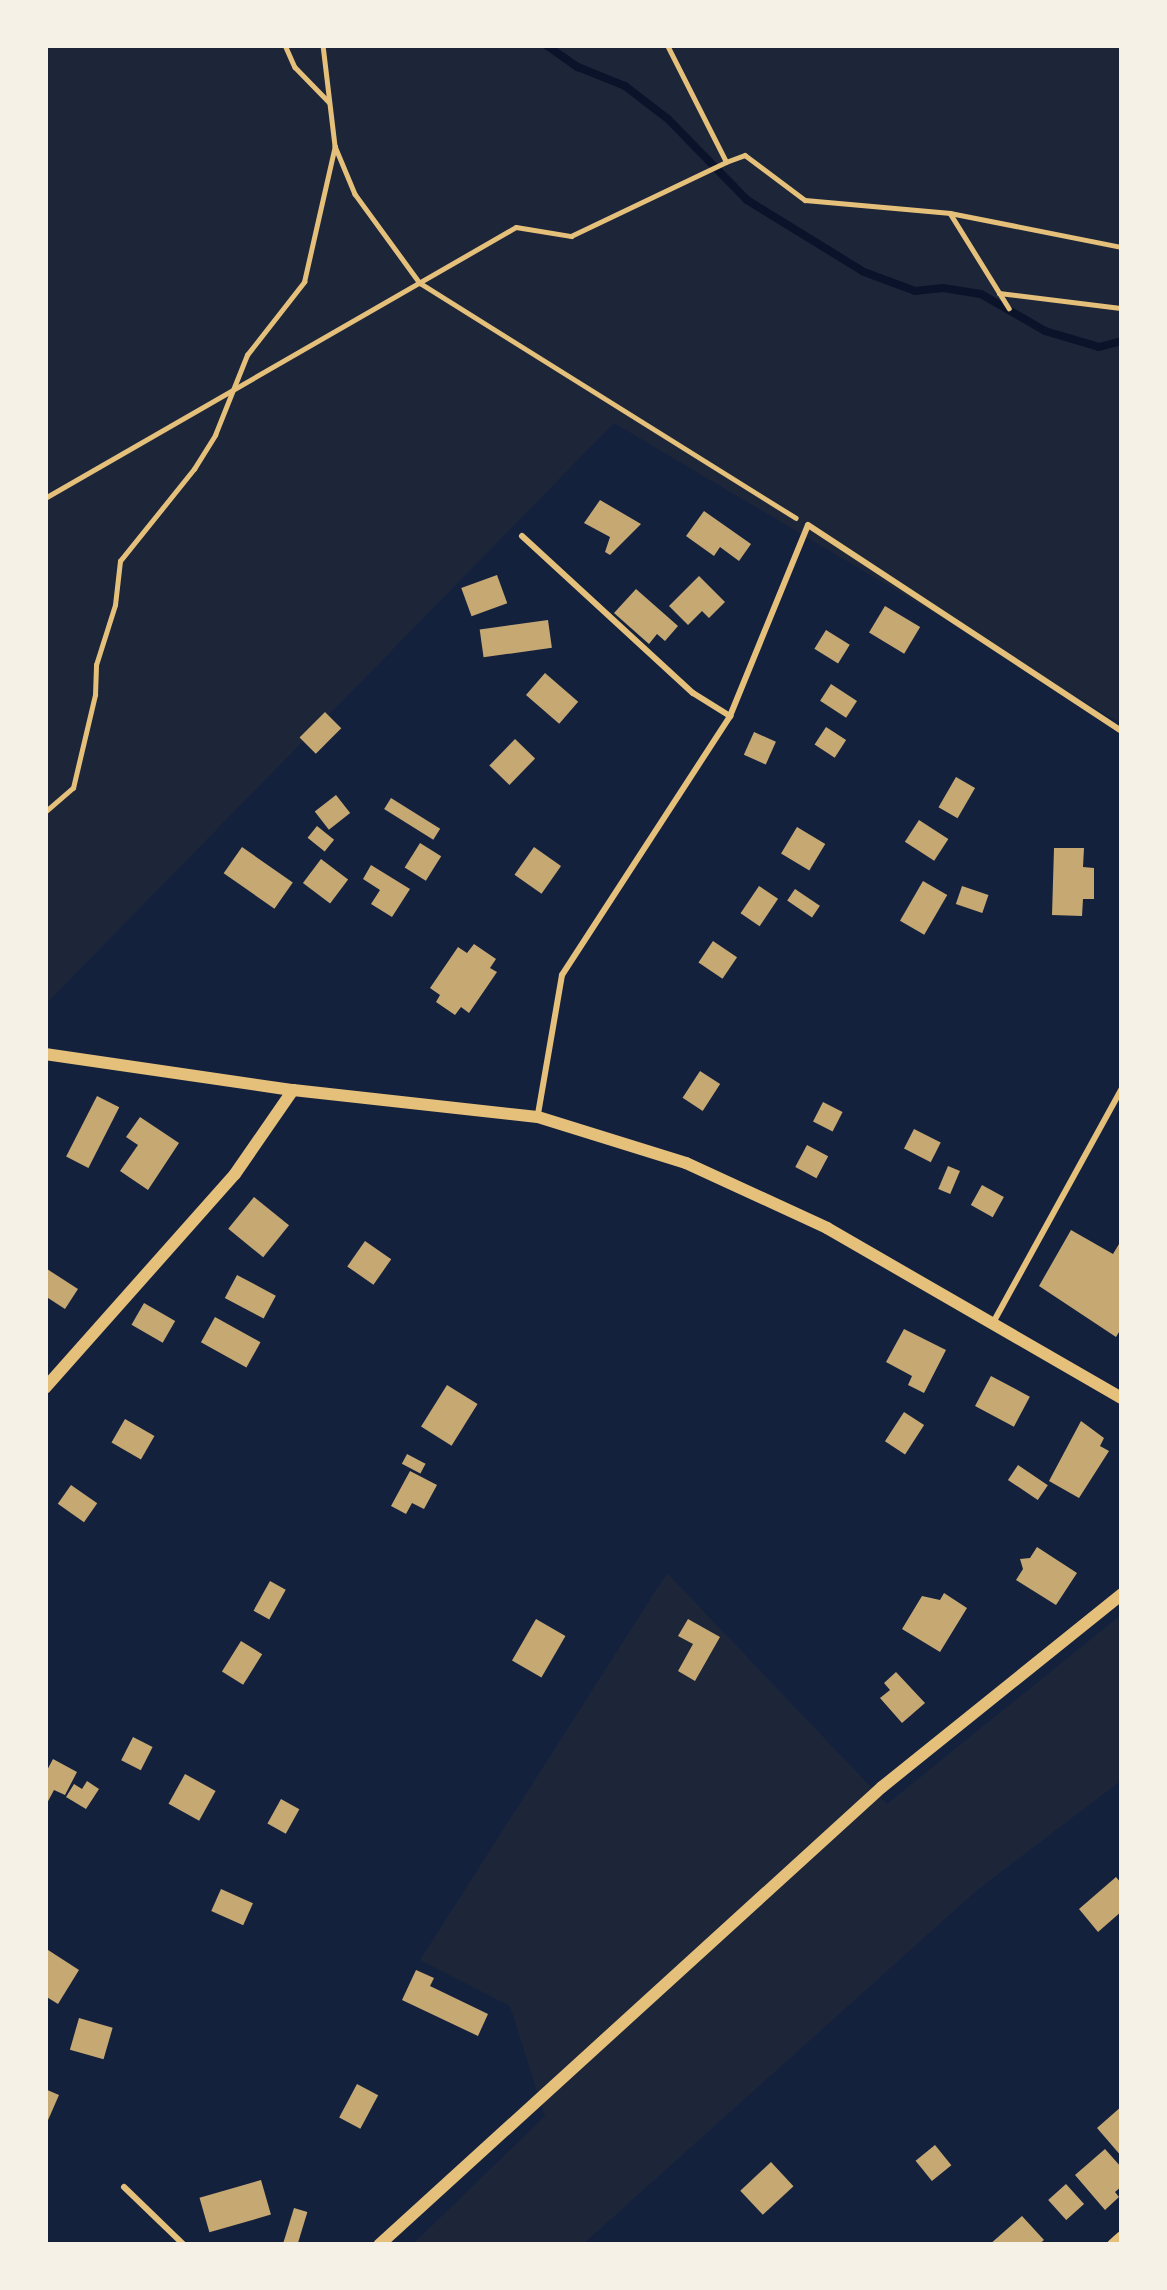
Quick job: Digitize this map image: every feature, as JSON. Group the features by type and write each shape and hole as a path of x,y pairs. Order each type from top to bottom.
{"street":[{"path":"45,1054 293,1090 538,1117 686,1163 827,1228 1122,1398"},
{"path":"45,1388 235,1174 293,1090"},
{"path":"379,2245 882,1787 1122,1594"},
{"path":"1113,2245 1122,2237"}],"lane":[{"path":"538,1117 562,975 730,716 808,525 1122,730"},
{"path":"522,536 693,693 730,716"},
{"path":"994,1321 1122,1088"},
{"path":"124,2187 184,2245"}],"path":[{"path":"285,45 295,67 330,103"},
{"path":"323,45 335,146 355,194 419,283 808,525"},
{"path":"668,45 726,162"},
{"path":"45,812 73,788 95,695 96,665 115,605 120,560 194,469 215,435 247,355 304,282 335,146"},
{"path":"45,498 226,399 516,227 572,236 745,155 805,200 950,213 1122,247"},
{"path":"950,213 1009,308"},
{"path":"999,293 1122,308"}],"shaded area":[{"path":"45,45 1122,45 1122,724 614,423 45,1005"},
{"path":"667,1573 887,1804 1122,1614 1122,1780 976,1891 582,2245 412,2245 545,2116 510,2006 420,1960"}],"building":[{"path":"600,500 641,524 610,555 605,552 610,537 584,523"},
{"path":"704,511 751,544 739,561 720,547 714,556 686,536"},
{"path":"497,575 507,603 472,616 461,588"},
{"path":"699,576 725,602 709,618 702,611 688,625 669,606"},
{"path":"636,589 678,626 665,641 657,634 649,644 614,613"},
{"path":"885,606 920,627 904,654 869,633"},
{"path":"548,620 552,648 484,657 480,630"},
{"path":"826,630 850,645 838,663 814,649"},
{"path":"545,673 578,702 559,724 526,695"},
{"path":"831,684 857,701 846,718 820,701"},
{"path":"325,712 341,728 316,754 300,737"},
{"path":"826,727 846,740 835,758 815,745"},
{"path":"754,732 776,742 766,765 744,755"},
{"path":"515,739 535,758 509,785 489,766"},
{"path":"956,777 975,788 958,818 938,807"},
{"path":"336,795 350,813 329,830 315,812"},
{"path":"391,798 440,829 433,840 384,809"},
{"path":"919,820 948,839 934,861 905,842"},
{"path":"317,826 334,840 325,852 308,838"},
{"path":"797,827 825,844 809,871 781,854"},
{"path":"420,843 441,856 426,881 405,868"},
{"path":"242,847 293,883 274,909 224,873"},
{"path":"534,847 561,866 542,894 514,875"},
{"path":"1054,848 1084,848 1083,867 1094,868 1094,899 1083,899 1082,916 1052,915"},
{"path":"321,859 348,879 330,903 303,883"},
{"path":"371,865 410,889 392,917 371,904 380,890 363,879"},
{"path":"923,881 947,895 924,935 900,921"},
{"path":"759,886 778,899 760,926 741,913"},
{"path":"962,886 988,895 982,913 956,904"},
{"path":"795,889 820,906 812,917 787,901"},
{"path":"713,941 737,957 723,979 698,963"},
{"path":"474,944 496,959 490,968 497,972 469,1013 461,1007 455,1015 436,1002 440,995 430,988 458,947 467,953"},
{"path":"700,1071 720,1084 703,1111 683,1098"},
{"path":"97,1096 119,1107 88,1168 66,1157"},
{"path":"823,1102 843,1112 833,1132 813,1122"},
{"path":"140,1117 179,1143 148,1190 120,1171 138,1145 126,1137"},
{"path":"914,1129 941,1143 931,1162 904,1149"},
{"path":"807,1145 828,1156 816,1178 795,1167"},
{"path":"948,1166 960,1171 950,1194 938,1189"},
{"path":"982,1185 1004,1197 993,1217 971,1205"},
{"path":"254,1197 289,1225 263,1257 228,1229"},
{"path":"1071,1230 1113,1254 1122,1239 1122,1327 1116,1337 1039,1286"},
{"path":"365,1241 391,1259 373,1285 347,1266"},
{"path":"47,1269 78,1289 65,1309 45,1296"},
{"path":"237,1275 276,1296 264,1319 225,1298"},
{"path":"144,1303 175,1321 163,1343 132,1325"},
{"path":"215,1317 260,1342 246,1368 201,1342"},
{"path":"904,1329 946,1350 924,1393 908,1385 912,1376 886,1362"},
{"path":"991,1376 1030,1397 1014,1427 975,1406"},
{"path":"447,1385 478,1404 452,1446 421,1427"},
{"path":"904,1412 924,1425 905,1454 885,1441"},
{"path":"125,1419 154,1436 141,1459 112,1442"},
{"path":"1081,1421 1104,1438 1100,1446 1109,1451 1079,1498 1049,1481"},
{"path":"407,1454 426,1464 420,1474 402,1464"},
{"path":"1018,1465 1048,1485 1038,1500 1008,1480"},
{"path":"410,1471 437,1485 424,1509 412,1503 406,1514 391,1506"},
{"path":"71,1485 97,1503 84,1522 58,1504"},
{"path":"1037,1547 1077,1573 1056,1605 1016,1580 1023,1569 1020,1559 1030,1558"},
{"path":"270,1581 286,1590 269,1619 254,1611"},
{"path":"944,1593 967,1608 940,1652 902,1629 922,1596 940,1600"},
{"path":"536,1619 565,1636 541,1678 512,1661"},
{"path":"688,1619 720,1637 695,1681 678,1671 693,1644 678,1636"},
{"path":"241,1641 262,1654 243,1685 222,1672"},
{"path":"896,1672 925,1703 902,1723 880,1698 890,1690 884,1683"},
{"path":"133,1737 153,1747 141,1770 121,1760"},
{"path":"53,1759 77,1772 65,1795 54,1790 45,1807 45,1774"},
{"path":"185,1774 216,1791 199,1821 169,1804"},
{"path":"87,1781 99,1789 86,1809 66,1797 74,1784 82,1789"},
{"path":"281,1799 299,1809 286,1834 267,1823"},
{"path":"1116,1877 1122,1884 1122,1911 1098,1932 1079,1909"},
{"path":"221,1889 253,1903 243,1925 211,1911"},
{"path":"45,1948 79,1970 58,2004 45,1996"},
{"path":"416,1970 434,1978 430,1986 488,2014 478,2036 402,2000"},
{"path":"79,2018 113,2028 104,2059 70,2050"},
{"path":"357,2084 378,2095 360,2129 339,2118"},
{"path":"45,2089 59,2095 45,2127"},
{"path":"1122,2106 1122,2157 1097,2128"},
{"path":"935,2145 951,2165 932,2181 916,2161"},
{"path":"1105,2149 1122,2168 1122,2186 1115,2192 1119,2197 1105,2210 1075,2175"},
{"path":"771,2162 794,2186 763,2215 740,2191"},
{"path":"261,2180 271,2215 209,2232 199,2198"},
{"path":"1066,2184 1084,2204 1066,2220 1048,2200"},
{"path":"294,2208 307,2212 297,2245 283,2245"},
{"path":"1022,2216 1044,2240 1038,2245 989,2245"}],"waterway":[{"path":"546,45 578,67 625,86 668,119 747,200 864,272 915,291 943,288 981,294 1045,331 1099,347 1122,341"}]}
